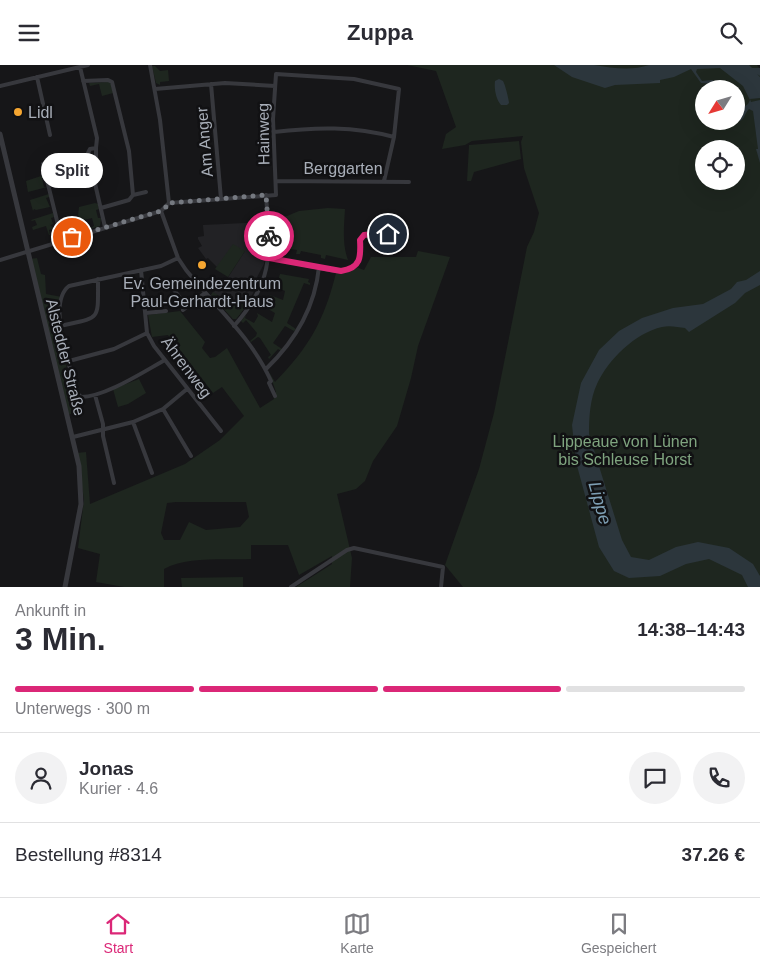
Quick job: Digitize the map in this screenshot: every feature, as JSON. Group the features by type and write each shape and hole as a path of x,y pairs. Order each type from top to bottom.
{"street":[{"path":"0,86 88,65"},
{"path":"0,259 161,211 167,206 160,120 150,65"},
{"path":"80,67 97,138 96,188"},
{"path":"155,89 233,83 275,86 276,74 354,79 399,89 394,137 384,181"},
{"path":"37,77 50,135"},
{"path":"83,81 108,80 112,83 129,151 133,195"},
{"name":"Am Anger","path":"211,84 221,199"},
{"name":"Hainweg","path":"275,86 273,119 277,181"},
{"path":"274,132 314,127 339,128 394,137"},
{"name":"Alstedder Straße","path":"0,134 79,466 81,504 76,538 65,587"},
{"path":"96,148 90,149 88,153 105,227"},
{"path":"43,164 62,241"},
{"path":"168,203 276,195 277,181"},
{"name":"Berggarten","path":"277,181 409,182"},
{"path":"100,208 129,200 133,195 146,192"},
{"path":"234,326 246,313 267,270 269,258 266,195"},
{"path":"161,211 178,258 205,293 249,342 266,369 271,381 269,383 275,396"},
{"path":"269,258 336,271 345,270 352,267 360,259 360,240 362,236 381,233"},
{"path":"165,360 128,381 83,398 79,396 69,361 60,327 59,314 65,290 69,286 161,265 178,258"},
{"path":"266,369 285,349 307,313 316,288 319,267"},
{"name":"Ährenweg","path":"141,270 147,333 165,360 221,431"},
{"path":"60,327 89,320 96,315 98,308 98,279"},
{"path":"171,286 185,309 205,293"},
{"name":"Ährenweg","path":"146,313 166,311"},
{"path":"69,361 114,349 147,333"},
{"path":"73,437 133,422 163,409 187,389"},
{"path":"95,395 103,424 103,436 114,483"},
{"path":"163,409 192,456"},
{"path":"133,422 152,473"},
{"path":"291,587 354,548 443,567 441,587"}],"shaded area":[{"path":"265,222 268,237 258,253 265,258 256,279 259,281 247,305 236,319 233,319 211,295 216,288 220,290 245,251 217,267 208,258 206,259 198,248 202,246 198,237 204,236 203,225"}],"green space":[{"name":"Lippeaue von Lünen bis Schleuse Horst","path":"407,65 757,65 760,69 760,587 463,587 445,565 479,469 494,413 527,247 534,232 539,213 524,168 521,142 523,136 472,141 465,145 442,149 446,134 456,127 436,71"},
{"path":"152,66 155,66 160,71 168,70 169,81 160,82 160,85 156,83"},
{"path":"109,82 113,93 102,96 99,84 90,86 89,83"},
{"path":"519,141 521,159 474,172 471,181 467,181 469,145"},
{"path":"44,175 44,178 42,178 44,187 47,187 28,192 26,181"},
{"path":"49,194 49,197 46,198 50,207 34,209 33,211 30,200"},
{"path":"98,204 99,209 96,210 98,218 101,218 100,226 90,229 94,226 92,218 80,221 78,216 79,207"},
{"path":"328,208 345,209 344,241 348,260 326,255 325,259 321,258 321,255 301,251 300,254 296,254 297,250 272,248 272,244 278,243 278,234 275,234 275,238 272,238 271,218 287,216 299,211"},
{"path":"53,213 54,217 51,218 53,224 50,225 54,228 57,227 58,231 56,228 49,230 49,235 46,226 33,230 32,227 37,225 35,220 31,220"},
{"path":"233,244 245,251 228,277 215,269"},
{"path":"418,251 450,257 418,346 397,426 373,461 365,481 356,489 337,494 352,558 350,587 296,587 332,564 332,556 299,575 288,545 251,545 251,559 195,560 173,565 164,569 164,587 124,587 96,582 100,554 78,548 84,500 77,453 86,452 90,504 185,464 220,440 244,416 222,387 213,393 168,335 152,337 148,315 180,311 205,342 202,348 210,358 215,357 227,348 260,408 274,399 273,395 276,392 269,372 275,382 306,345 326,305 336,273 356,267 364,270 371,257 416,257","holes":["246,502 249,517 240,527 206,530 189,522 180,540 164,540 161,533 167,503"]},
{"path":"37,258 41,274 45,275 46,294 62,297 59,314 59,338 73,392 69,394 73,413 68,415 30,259"},
{"path":"275,273 309,279 310,285 304,283 287,323 296,329 294,331 285,326 273,343 282,349 281,351 278,349 269,359 268,357 271,355 260,338 258,337 250,341 257,333 246,320 243,323 241,321 246,315 245,318 254,323 258,316 257,313 272,322 275,313 258,303 256,305 254,303 258,298 258,301 265,305 270,295 283,300 285,291 267,283 264,285 266,280 277,284 280,274"},
{"path":"213,292 235,306 239,301 247,305 236,319 233,319 211,295"},
{"path":"139,379 146,393 128,404 118,407 113,389"},
{"path":"243,577 243,587 182,587 181,578"}],"water":[{"path":"554,65 594,65 629,68 649,65 749,65 752,68 760,68 760,76 757,74 760,77 760,98 750,99 751,102 760,100 760,163 756,149 758,149 753,111 749,109 745,115 745,106 750,100 745,90 745,80 735,80 720,68 697,69 696,72 701,80 699,80 691,69 674,77 660,80 660,83 615,85 605,88 572,77"},
{"path":"499,79 503,81 506,88 509,103 507,105 499,103 495,91 495,81"},
{"name":"Lippe","path":"760,271 760,285 745,293 735,303 689,332 685,328 671,326 652,330 632,341 615,357 597,384 590,408 589,434 622,540 631,557 649,560 676,547 698,542 729,548 753,564 760,576 760,587 748,587 742,575 709,559 686,564 660,576 629,578 614,571 599,547 576,462 572,425 581,383 599,350 619,331 642,318 673,308 703,304 731,289 737,282 746,280"}],"way so far":[{"path":"72,237 161,211 168,203 266,195 269,236"}],"place":[{"name":"Lidl","path":"18,112"},
{"name":"Split","path":"72,237"},
{"name":"Ev. Gemeindezentrum Paul-Gerhardt-Haus","path":"202,265"}],"route":[{"path":"269,236 269,258 341,271 352,267 360,259 360,240 364,235 381,233 387,236 388,234"}]}
